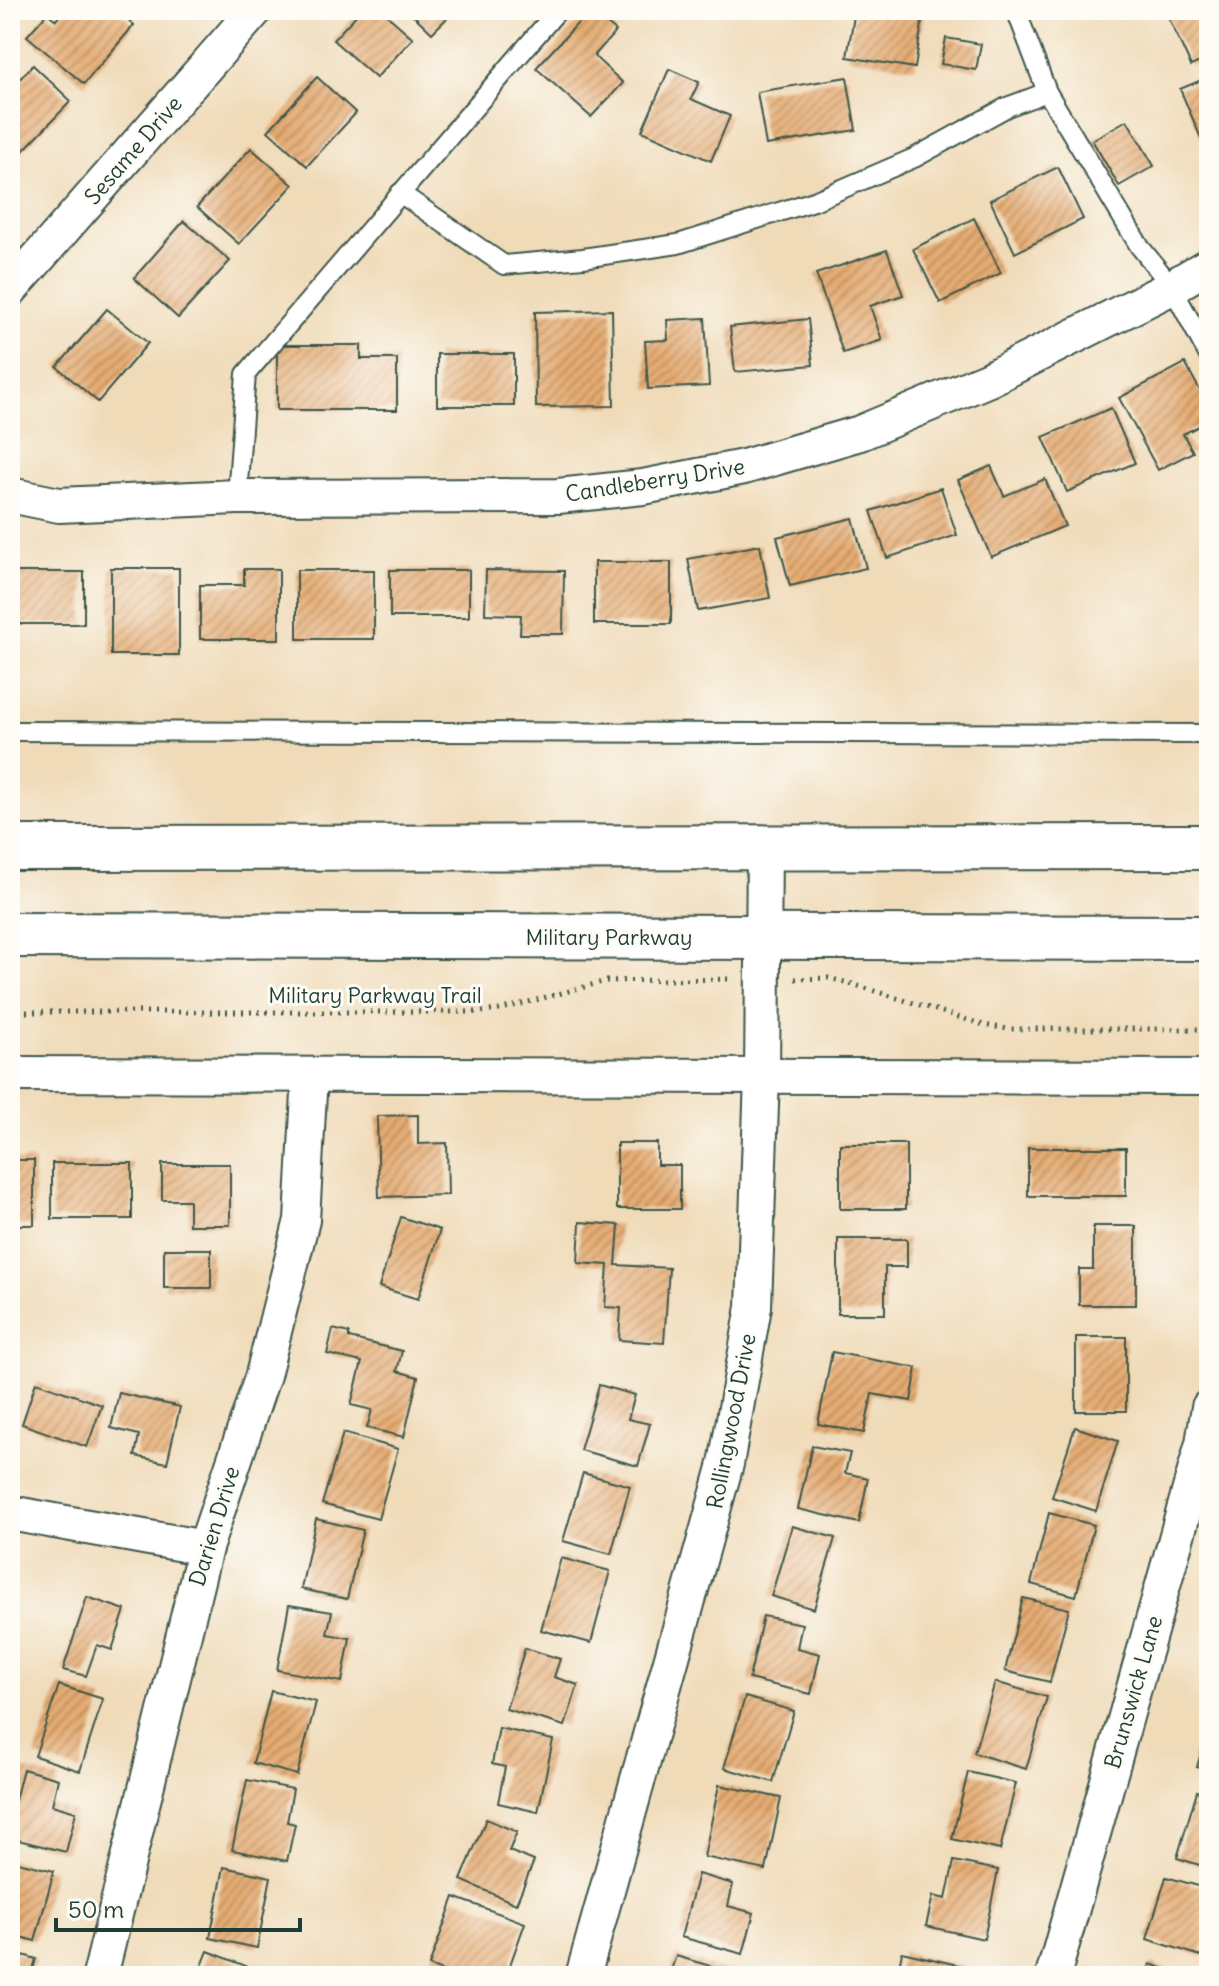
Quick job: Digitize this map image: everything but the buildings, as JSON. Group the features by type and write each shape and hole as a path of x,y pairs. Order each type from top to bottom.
{"main road":[{"path":"10,848 1209,847"},
{"name":"Military Parkway","path":"10,935 764,959 1209,938"}],"street":[{"name":"Sesame Drive","path":"10,290 255,10"},
{"name":"Candleberry Drive","path":"10,495 59,505 237,497 558,496 643,487 744,467 860,433 989,379 1172,287 1209,265"},
{"name":"Rollingwood Drive","path":"583,1976 726,1464 754,1307 762,1076 764,849"},
{"path":"10,1074 1209,1077"},
{"name":"Darien Drive","path":"100,1976 205,1548 263,1375 302,1220 310,1075"},
{"name":"Brunswick Lane","path":"1053,1976 1203,1443 1209,1407"},
{"path":"10,1513 205,1548"}],"lane":[{"path":"237,497 246,374 558,10"},
{"path":"1016,10 1047,92 1140,247 1172,287 1209,356"},
{"path":"400,193 504,265 583,258 678,244 814,201 914,158 1007,107 1047,92"},
{"path":"10,731 1209,734"}],"path":[{"name":"Military Parkway Trail","path":"10,1012 481,1012 616,980 764,959 984,1025 1008,1029 1209,1029"}]}
